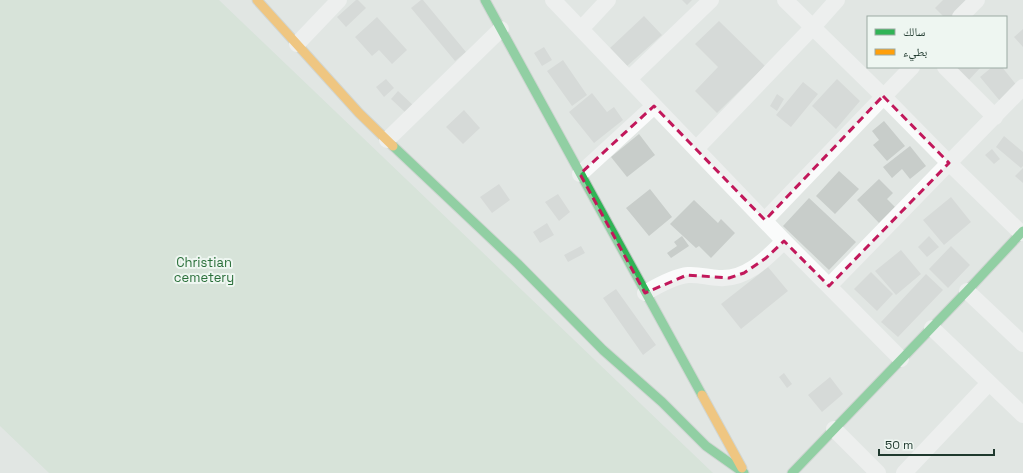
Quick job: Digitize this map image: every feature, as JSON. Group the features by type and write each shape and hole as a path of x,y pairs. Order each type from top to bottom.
{"street":[{"path":"258,0 359,113 518,264 603,350 662,402 706,446 744,473"},
{"path":"297,44 340,0"},
{"path":"485,0 744,473"},
{"path":"552,0 901,359"},
{"path":"581,29 608,0"},
{"path":"628,79 711,0"},
{"path":"784,0 883,96 949,163 1022,232 834,429 797,471"},
{"path":"696,149 813,28 837,0"},
{"path":"961,16 976,0"},
{"path":"387,140 501,29"},
{"path":"765,220 911,68"},
{"path":"946,68 995,117"},
{"path":"829,286 1023,87"},
{"path":"580,174 654,106"},
{"path":"645,292 674,278 687,275 729,278 744,273 766,258 784,240"},
{"path":"967,291 1023,344"},
{"path":"932,328 989,383 1022,412"},
{"path":"904,473 989,383"},
{"path":"834,429 878,473"}],"highlighted area":[{"path":"883,96 949,163 829,286 784,241 766,258 744,273 729,278 687,275 645,293 580,174 654,106 765,220"}],"green space":[{"name":"Christian cemetery","path":"0,0 219,0 713,473 49,473 0,426"}],"building":[{"path":"356,0 358,0 366,8 346,27 337,17"},
{"path":"423,0 466,52 455,61 411,8"},
{"path":"682,0 692,0 687,5"},
{"path":"943,0 970,0 955,16 943,16 935,8"},
{"path":"644,16 662,35 627,66 610,48"},
{"path":"377,17 407,50 392,64 379,50 372,56 355,37"},
{"path":"719,21 765,66 717,113 695,91 718,67 695,44"},
{"path":"1023,29 1023,47 1014,37"},
{"path":"544,47 552,60 542,66 534,53"},
{"path":"563,60 587,95 572,106 547,71"},
{"path":"953,68 980,68 967,82"},
{"path":"991,68 1003,68 1018,87 1000,101 980,77"},
{"path":"386,79 394,88 384,97 376,87"},
{"path":"837,79 860,101 836,129 812,106"},
{"path":"803,82 818,94 791,127 776,115"},
{"path":"398,91 414,106 407,114 391,99"},
{"path":"592,93 607,112 614,107 623,120 594,143 569,112"},
{"path":"777,94 784,99 777,111 770,106"},
{"path":"464,110 480,128 463,144 446,127"},
{"path":"884,121 905,146 887,161 873,145 879,140 872,131"},
{"path":"639,134 655,155 627,177 611,157"},
{"path":"1004,136 1023,152 1023,166 1021,168 996,147"},
{"path":"910,146 926,166 910,179 902,169 892,178 883,167"},
{"path":"992,149 1000,159 994,164 985,155"},
{"path":"1023,168 1023,183 1015,176"},
{"path":"839,171 859,189 835,214 816,196"},
{"path":"879,179 893,193 887,199 895,207 879,223 857,200"},
{"path":"499,184 510,200 492,213 480,197"},
{"path":"650,189 672,217 649,236 626,208"},
{"path":"558,194 570,212 559,221 545,202"},
{"path":"951,197 971,222 944,245 923,220"},
{"path":"809,198 856,242 829,270 783,226"},
{"path":"694,200 718,223 721,219 735,233 711,258 699,246 696,248 670,224"},
{"path":"547,223 554,235 540,243 533,232"},
{"path":"682,236 689,246 671,258 667,253 677,246 674,242"},
{"path":"929,236 939,247 927,257 918,247"},
{"path":"581,246 585,253 568,262 564,255"},
{"path":"951,246 970,265 948,288 929,269"},
{"path":"901,250 921,274 896,295 875,271"},
{"path":"768,267 788,291 741,329 721,304"},
{"path":"871,272 893,294 877,311 854,289"},
{"path":"926,274 943,290 898,337 881,322"},
{"path":"616,289 656,345 643,355 603,298"},
{"path":"784,373 792,384 787,388 779,377"},
{"path":"830,377 843,394 822,412 808,395"}],"traffic: fast":[{"path":"485,0 702,395"},
{"path":"393,146 518,264 603,350 662,402 706,446 744,473"},
{"path":"792,473 1023,231"}],"traffic: slow":[{"path":"257,0 359,113 393,146"},
{"path":"702,395 742,468"}]}
